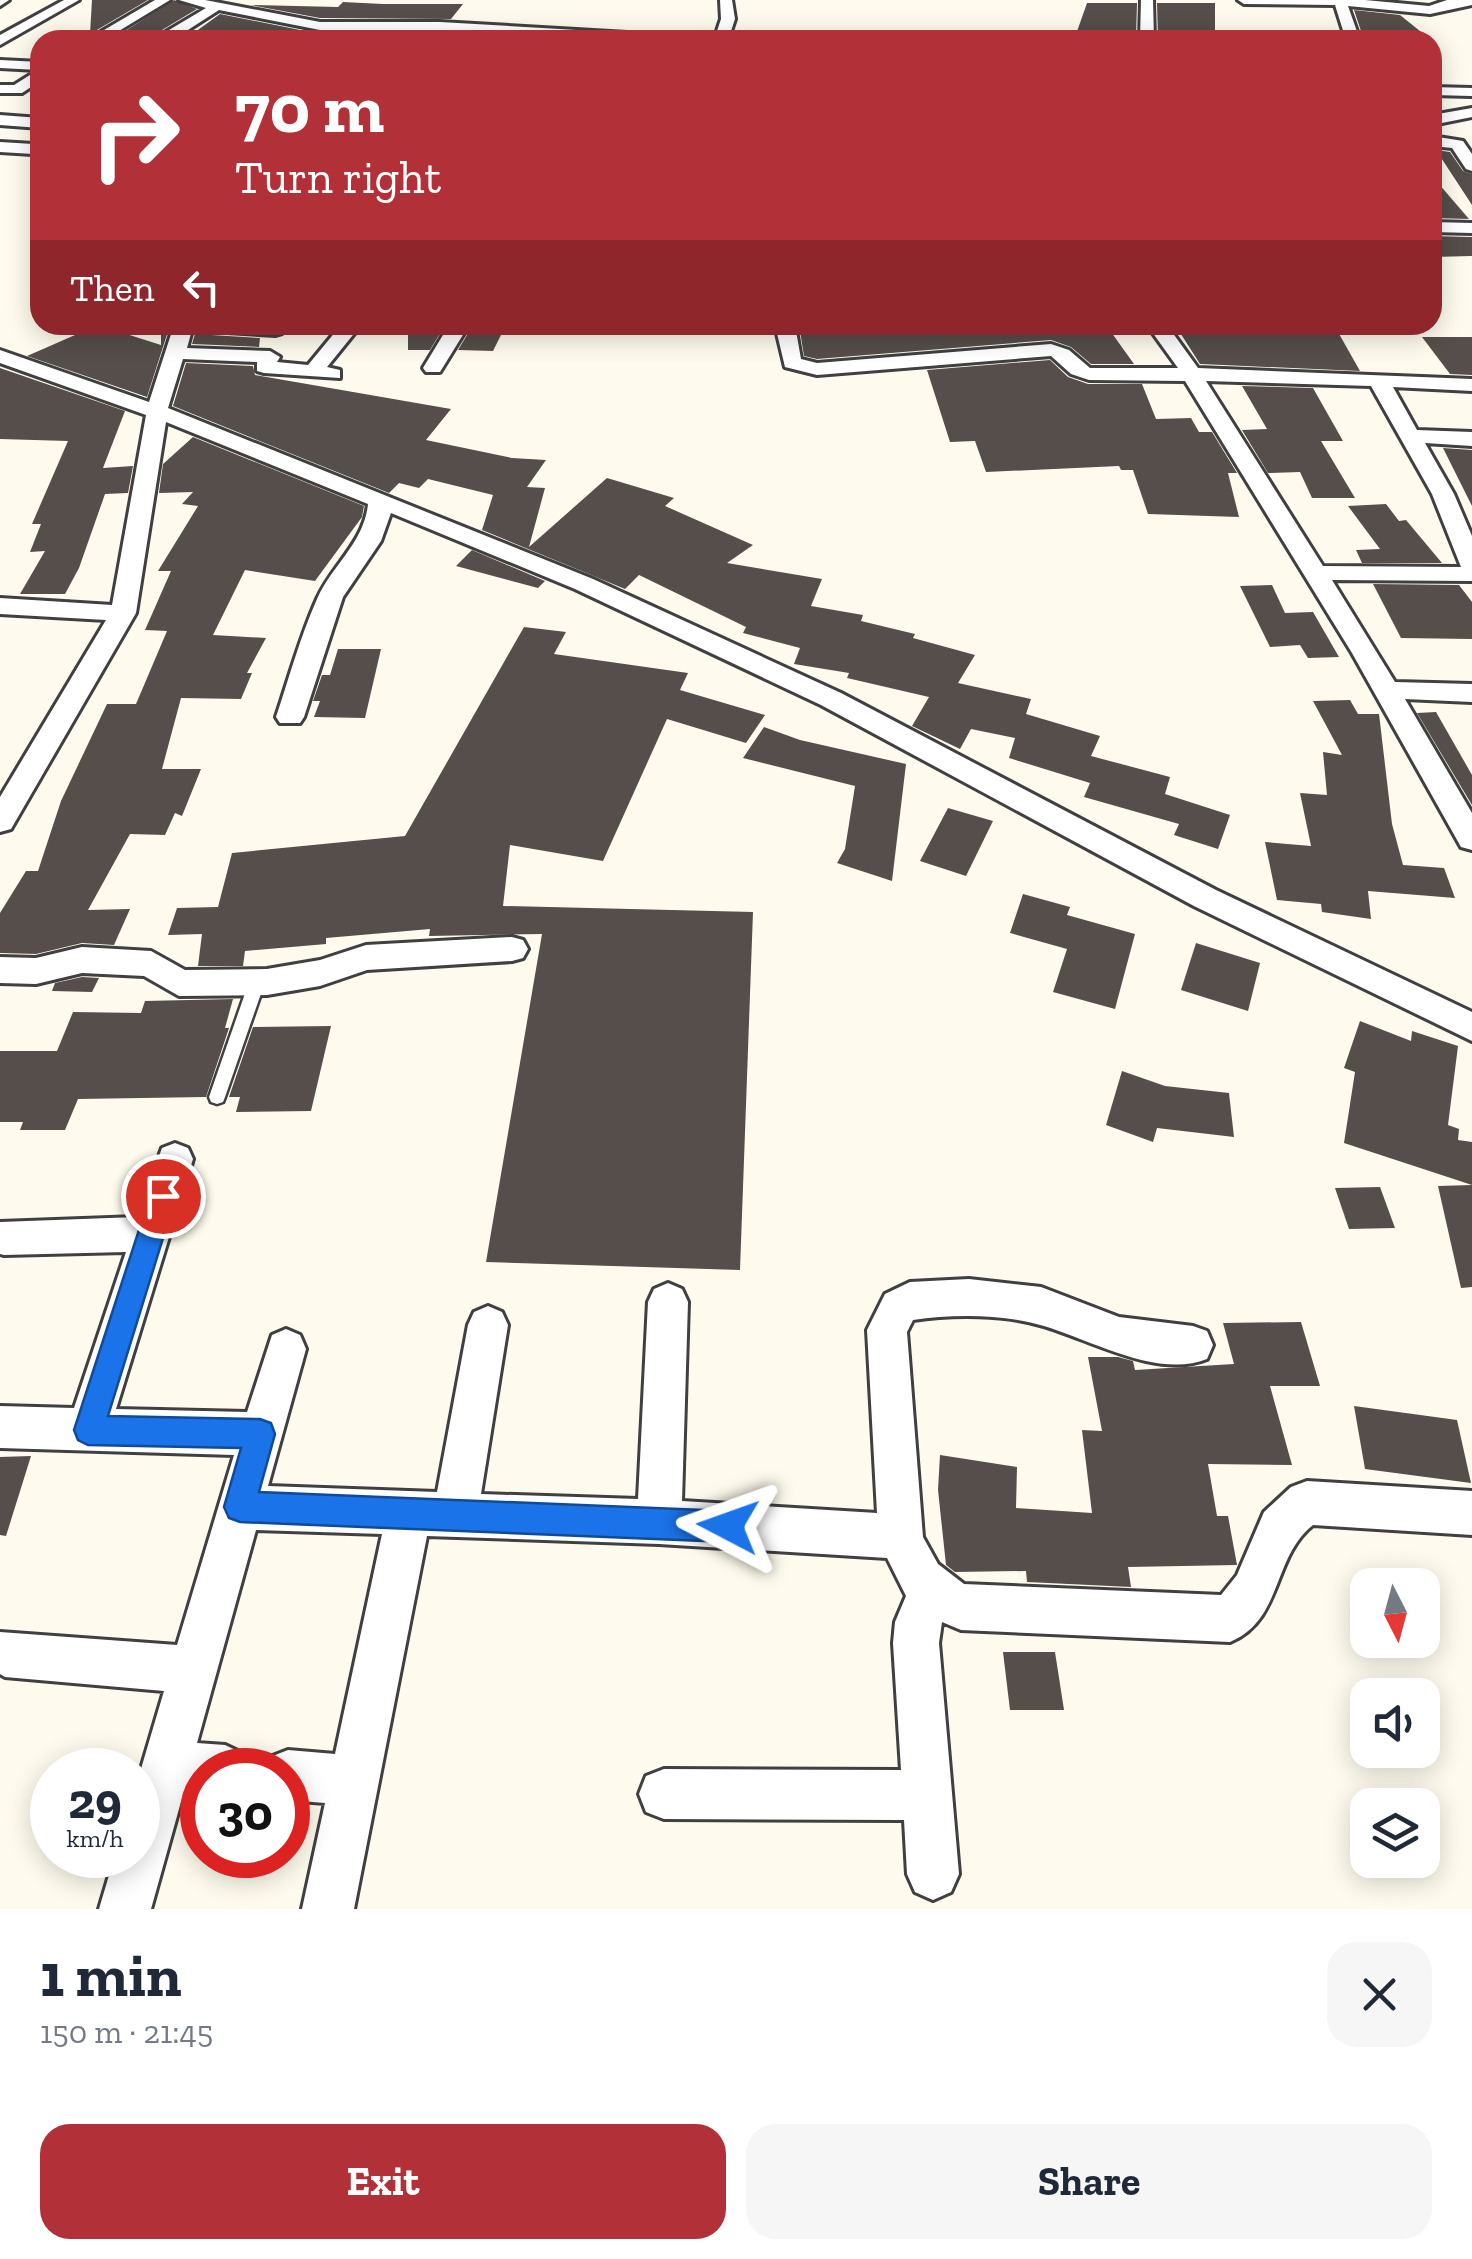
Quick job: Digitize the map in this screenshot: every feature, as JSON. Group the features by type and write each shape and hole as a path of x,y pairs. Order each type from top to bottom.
{"street":[{"path":"5,41 74,0"},
{"path":"112,30 164,0"},
{"path":"185,0 320,26 416,30"},
{"path":"724,30 728,19 726,0"},
{"path":"1147,0 1147,30"},
{"path":"1244,0 1444,8 1472,16"},
{"path":"1338,1 1349,30"},
{"path":"1444,8 1450,3 1472,2"},
{"path":"317,30 336,4"},
{"path":"181,30 216,7"},
{"path":"122,24 154,30"},
{"path":"0,64 30,66"},
{"path":"0,101 30,81"},
{"path":"0,89 17,90"},
{"path":"1442,91 1472,92"},
{"path":"1442,120 1472,112"},
{"path":"0,120 30,122"},
{"path":"1442,142 1457,144 1472,166"},
{"path":"0,146 30,149"},
{"path":"1442,224 1472,228"},
{"path":"0,822 124,613 149,450 181,335"},
{"path":"175,352 270,357 264,367 323,373 345,335"},
{"path":"434,368 453,335"},
{"path":"788,335 792,364 800,368 1051,350 1064,353 1076,370 1090,374 1472,385"},
{"path":"1163,335 1386,690 1472,839"},
{"path":"0,356 202,428 584,584 831,699 1205,898 1472,1028"},
{"path":"1314,573 1472,565 1444,494 1379,381"},
{"path":"149,450 167,434 202,428"},
{"path":"1412,436 1472,439"},
{"path":"1444,494 1472,496"},
{"path":"290,717 332,592 371,540 380,518 380,501"},
{"path":"0,606 124,613"},
{"path":"1386,690 1472,693"},
{"path":"0,970 36,971 82,960 151,964 180,983 257,982 320,973 366,958 512,949"},
{"path":"88,1430 175,1158"},
{"path":"4,1238 151,1234"},
{"path":"1192,1345 1119,1336 1068,1314 1020,1302 932,1298 899,1307 888,1330 901,1537 932,1594 962,1606 1230,1619 1242,1611 1258,1587 1269,1544 1280,1526 1291,1512 1307,1503 1472,1513"},
{"path":"659,1522 668,1302"},
{"path":"328,1909 354,1781 488,1325"},
{"path":"124,1909 286,1348"},
{"path":"0,1428 260,1434"},
{"path":"240,1507 659,1522 901,1537"},
{"path":"932,1594 918,1622 916,1644 933,1874"},
{"path":"6,1653 193,1670"},
{"path":"166,1765 180,1766"},
{"path":"310,1777 354,1781"},
{"path":"664,1794 928,1795"}],"lane":[{"path":"218,1097 257,982"}],"building":[{"path":"92,0 148,0 97,30 90,30"},
{"path":"174,0 197,9 162,30 127,30"},
{"path":"343,2 463,4 451,19 320,18 250,5 338,7"},
{"path":"1087,3 1137,3 1136,30 1078,30"},
{"path":"1157,3 1215,3 1215,30 1158,30"},
{"path":"1354,10 1400,15 1419,30 1361,30"},
{"path":"220,14 300,30 198,30"},
{"path":"1442,151 1450,152 1463,171 1472,174 1472,205 1442,159"},
{"path":"1442,188 1469,219 1442,218"},
{"path":"1442,236 1472,237 1472,256 1442,257"},
{"path":"75,335 130,335 161,345 161,335 167,335 147,397 27,356"},
{"path":"195,335 260,338 259,347 192,344"},
{"path":"408,335 439,335 430,350 408,350"},
{"path":"467,335 501,335 493,351 458,350"},
{"path":"801,335 1113,335 1134,364 1091,364 1071,347 1051,340 817,359 804,356"},
{"path":"1182,335 1340,335 1360,371 1200,364"},
{"path":"1422,337 1472,337 1472,375 1450,374"},
{"path":"1050,360 1068,377 1088,384 1142,384 1156,419 1191,418 1199,432 1212,432 1237,473 1228,473 1239,517 1148,514 1133,470 1121,470 1119,466 986,472 975,441 950,442 927,370"},
{"path":"186,363 253,366 255,375 451,409 426,440 512,458 546,460 527,487 545,488 529,547 607,478 674,498 665,506 753,545 727,563 822,579 811,606 863,615 861,621 975,655 958,683 1031,699 1026,714 1100,736 1091,756 1170,777 1165,794 1230,815 1218,849 1174,835 1179,824 1084,797 1090,783 1009,758 1015,738 971,729 960,749 912,726 929,697 847,678 849,673 794,664 800,648 743,633 746,627 639,575 625,589 482,530 493,495 428,479 419,488 399,483 389,493 173,406"},
{"path":"0,368 125,411 103,468 133,466 128,493 105,494 79,568 65,594 20,594 45,551 30,552 41,524 32,524 68,441 0,439"},
{"path":"1242,386 1313,388 1343,441 1321,441 1355,498 1312,498 1300,472 1268,473 1242,430 1267,429"},
{"path":"193,437 364,506 362,517 315,581 245,570 213,635 266,638 247,673 252,673 241,699 181,698 162,769 201,769 182,816 175,813 165,835 130,834 88,910 130,909 114,945 82,943 36,954 0,953 0,913 26,871 38,871 61,801 107,704 136,704 167,631 145,630 171,571 158,571 198,506 182,504 193,492 159,493 163,464"},
{"path":"1443,448 1472,450 1472,506"},
{"path":"1386,504 1399,521 1406,520 1442,563 1362,563 1356,550 1380,549 1348,506"},
{"path":"472,550 545,581 538,588 456,566"},
{"path":"1373,584 1459,585 1472,602 1472,639 1401,638"},
{"path":"1272,585 1285,613 1313,612 1339,657 1308,658 1300,645 1270,647 1240,586"},
{"path":"524,627 566,632 554,654 688,673 680,690 765,715 746,743 667,719 603,861 510,845 503,906 753,912 740,1270 486,1262 542,934 429,936 430,929 326,938 326,944 245,951 243,966 198,966 202,934 168,935 177,908 218,907 232,853 405,836"},
{"path":"338,649 381,649 365,718 314,717 320,701 313,701 322,675 330,675"},
{"path":"1350,700 1358,714 1379,714 1392,824 1403,865 1444,868 1455,898 1368,891 1371,919 1322,912 1321,904 1277,900 1265,842 1311,846 1300,793 1327,795 1323,752 1342,755 1313,701"},
{"path":"1436,712 1472,775 1472,805 1417,713"},
{"path":"764,727 800,740 906,764 892,881 837,863 845,849 855,786 743,758"},
{"path":"948,808 993,821 966,876 920,861"},
{"path":"1023,894 1070,907 1067,915 1135,934 1115,1009 1053,992 1067,949 1010,933"},
{"path":"1196,943 1260,963 1248,1011 1181,990"},
{"path":"99,978 92,992 52,991 55,983"},
{"path":"233,999 225,1028 229,1028 206,1097 78,1099 65,1130 20,1130 23,1122 0,1122 0,1051 57,1051 73,1012 141,1013 145,1001"},
{"path":"1360,1021 1411,1041 1412,1031 1458,1046 1448,1125 1459,1129 1458,1140 1472,1142 1472,1185 1344,1143 1355,1072 1344,1068"},
{"path":"331,1026 311,1111 236,1112 240,1097 229,1097 253,1027"},
{"path":"1122,1071 1165,1086 1229,1093 1234,1137 1157,1128 1153,1142 1106,1125"},
{"path":"1472,1185 1472,1287 1461,1288 1438,1186"},
{"path":"1380,1187 1395,1228 1349,1229 1335,1188"},
{"path":"1301,1322 1320,1386 1270,1386 1292,1465 1208,1464 1217,1516 1228,1516 1237,1565 1128,1567 1131,1587 1027,1582 1026,1571 955,1572 946,1565 938,1490 940,1455 1017,1467 1016,1508 1092,1513 1082,1430 1102,1431 1088,1357 1133,1361 1135,1370 1234,1364 1223,1323"},
{"path":"1354,1406 1457,1420 1471,1483 1365,1469"},
{"path":"31,1456 6,1536 0,1535 0,1457"},
{"path":"1003,1652 1055,1652 1064,1710 1010,1710"}],"route":[{"path":"163,1196 88,1430 260,1434 240,1507 728,1526"}]}
